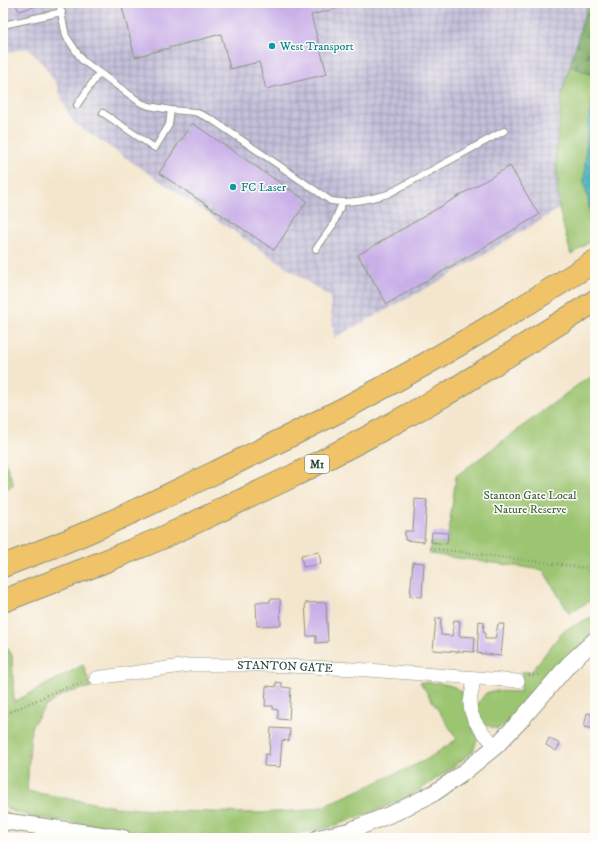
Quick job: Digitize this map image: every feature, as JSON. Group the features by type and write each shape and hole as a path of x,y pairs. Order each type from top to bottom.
{"highway":[{"path":"3,566 92,530 157,500 270,446 340,410 429,362 558,285 595,261"},
{"name":"M1","path":"3,601 162,538 302,472 445,395 589,304"}],"street":[{"path":"318,838 349,831 396,812 434,792 459,776 496,746 520,721 569,664 595,640"},
{"name":"STANTON GATE","path":"96,678 189,665 354,669 518,681"},
{"path":"474,678 470,704 473,718 479,728 496,746"},
{"path":"3,821 123,838"}],"lane":[{"path":"59,3 66,36 82,60 99,73 141,103 171,110 195,112 211,119 332,201 342,203 368,200 388,194 504,131"},
{"path":"3,25 62,12"},
{"path":"77,105 99,73"},
{"path":"103,113 155,148 169,125 171,110"},
{"path":"316,249 333,225 342,203"}],"path":[{"path":"430,548 586,568 595,578"},
{"path":"518,681 521,681 523,674 558,676"},
{"path":"3,715 59,690 96,678"}],"shaded area":[{"path":"3,3 588,3 562,93 556,157 559,209 447,277 334,338 330,297 73,122 65,107 57,85 45,67 28,48 3,53"}],"green space":[{"path":"588,3 595,3 595,76 570,66"},
{"path":"570,66 595,76 595,89 588,121 584,182 595,230 595,238 571,255 559,209 556,157 562,93"},
{"name":"Stanton Gate Local Nature Reserve","path":"595,372 595,598 569,613 543,570 430,554 431,542 447,544 456,476"},
{"path":"3,456 14,485 3,490"},
{"path":"595,615 595,633 508,723 497,729 486,725 480,720 477,714 476,706 486,693 493,691 520,692 522,672 531,672 563,631"},
{"path":"3,646 6,646 12,655 14,702 83,665 91,687 60,696 45,707 31,727 27,791 115,807 166,811 258,813 308,810 324,806 426,760 457,739 420,682 452,686 462,692 478,738 473,751 452,768 421,789 401,800 368,814 330,827 297,834 263,838 193,838 34,817 14,812 3,805"}],"water":[{"path":"595,89 595,230 584,182 588,121"}],"building":[{"path":"15,3 39,3 40,5 19,11"},
{"name":"West Transport","path":"121,3 355,4 311,15 327,74 266,89 259,62 230,69 221,34 135,57"},
{"name":"FC Laser","path":"192,123 307,201 274,250 159,173"},
{"path":"510,166 539,215 387,304 358,255"},
{"path":"415,499 427,500 424,542 405,540 405,531 413,531"},
{"path":"432,532 448,533 447,544 431,542"},
{"path":"319,552 321,564 303,567 301,555"},
{"path":"413,562 424,563 422,597 410,596"},
{"path":"270,599 280,599 281,625 257,626 256,602 270,602"},
{"path":"326,602 328,642 316,643 316,636 307,636 305,603"},
{"path":"436,618 441,618 441,635 452,636 454,620 460,621 459,636 475,637 474,652 433,650"},
{"path":"479,621 484,622 483,632 485,632 485,639 495,639 498,624 504,624 501,656 477,653"},
{"path":"276,682 282,683 282,687 291,688 289,720 278,719 278,710 273,709 273,706 265,706 266,686 276,687"},
{"path":"587,713 595,715 595,729 584,727"},
{"path":"271,728 290,729 289,741 282,740 280,767 264,766 265,754 269,755"},
{"path":"549,738 560,744 556,751 546,745"}],"waterway":[{"path":"3,477 5,482"}],"place":[{"name":"West Transport","path":"272,46"},
{"name":"FC Laser","path":"233,187"}]}
